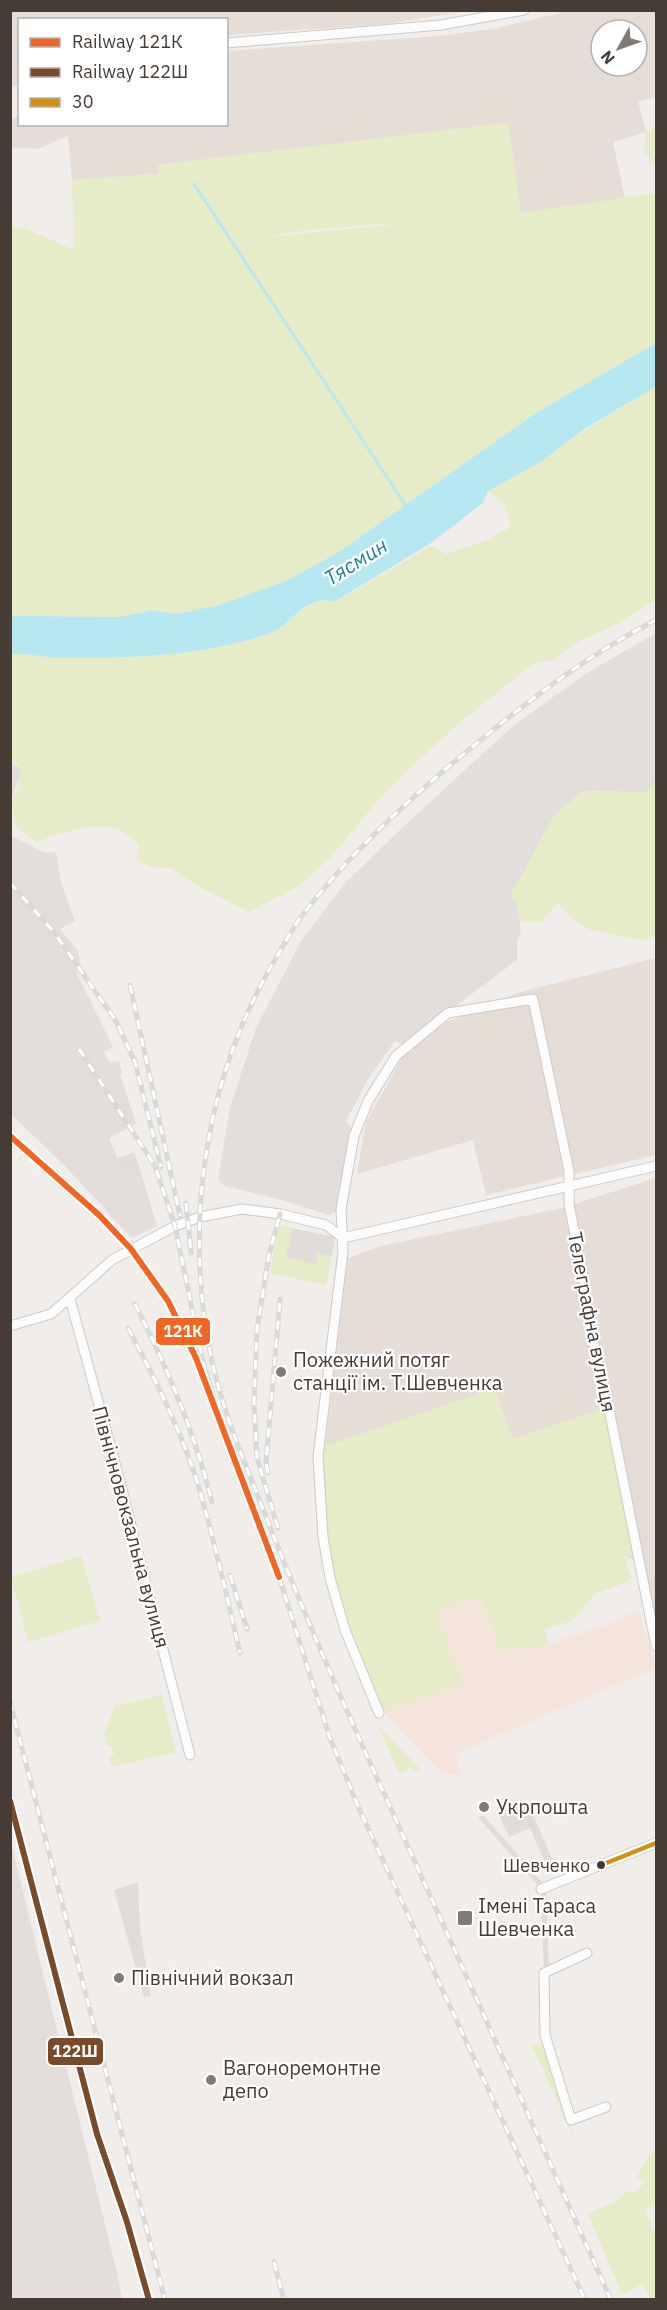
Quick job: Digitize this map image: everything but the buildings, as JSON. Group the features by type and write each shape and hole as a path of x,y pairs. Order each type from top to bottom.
{"street":[{"path":"228,43 441,25 524,10"},
{"name":"Телеграфна вулиця","path":"343,1238 341,1209 354,1136 368,1101 396,1056 448,1013 533,999 569,1171 569,1204 585,1287 584,1302 609,1409 657,1646"},
{"path":"343,1238 657,1166"},
{"path":"10,1326 51,1314 112,1260 181,1223 234,1209 280,1214 326,1225 343,1238"},
{"path":"343,1238 318,1456 322,1526 330,1578 345,1630 379,1713"},
{"name":"Північновокзальна вулиця","path":"70,1299 121,1485 189,1755"},
{"path":"541,1889 657,1843"},
{"path":"586,1953 544,1973 545,2035 572,2120 606,2107"}],"shaded area":[{"path":"11,10 467,11 385,24 228,35 228,18 18,18 18,85 11,88"},
{"path":"569,11 656,11 656,97 638,102 646,132 613,142 625,199 521,213 508,123 158,165 159,174 72,180 68,136 37,149 11,147 10,121 18,116 18,126 228,126 228,51 439,36 492,29"},
{"path":"656,633 656,782 647,792 582,791 516,901 521,931 517,941 517,960 404,1045 395,1041 368,1079 346,1121 351,1127 352,1136 336,1212 329,1215 224,1186 218,1179 230,1107 256,1028 301,941 345,883 514,725 587,673"},
{"path":"11,763 23,769 11,800"},
{"path":"10,835 45,853 56,852 61,883 75,921 60,929 78,951 80,963 77,974 113,1047 104,1052 110,1063 119,1061 122,1073 120,1074 136,1124 109,1138 124,1174 140,1169 157,1226 132,1238 64,1165 11,1114"},
{"path":"656,958 656,1155 486,1195 473,1140 357,1174 366,1122 402,1058 442,1024 520,992"},
{"path":"134,1152 140,1169 124,1174 118,1158"},
{"path":"656,1178 656,1646 639,1561 624,1556 523,1469 494,1388 325,1448 348,1258 381,1246 562,1208"},
{"path":"292,1228 335,1237 332,1256 318,1253 316,1264 286,1257"},
{"path":"480,1596 501,1652 549,1644 602,1626 639,1610 656,1668 456,1754 461,1775 442,1773 383,1712 436,1612"},
{"path":"527,1801 557,1870 550,1873 530,1828 509,1837 498,1812"},
{"path":"484,1816 546,1887 549,1971 544,1973 541,1889 478,1817"},
{"path":"11,1843 117,2273 122,2299 11,2299"},
{"path":"138,1882 140,1929 151,1996 144,1997 114,1890"}],"green space":[{"path":"508,123 521,213 656,193 656,343 536,413 339,552 288,580 220,605 176,614 152,610 120,617 11,616 11,227 24,228 74,250 72,180 159,174 158,165","holes":["396,224 259,238 307,230"]},
{"path":"656,127 656,167 644,151 646,132"},
{"path":"656,386 656,600 621,622 572,645 556,659 531,665 457,725 412,766 375,804 331,857 299,886 249,912 201,888 170,868 150,867 136,859 139,844 120,830 110,827 88,827 35,842 16,826 11,802 19,785 21,768 11,758 11,654 60,658 156,655 203,650 270,634 309,606 317,602 335,602 431,546 447,554 485,541 511,527 505,505 488,491 539,463 582,432"},
{"path":"656,782 656,935 642,940 591,930 571,918 558,903 542,921 520,922 516,901 510,896 553,817 582,791 647,792"},
{"path":"279,1225 292,1228 286,1257 316,1263 318,1253 332,1256 326,1285 270,1273"},
{"path":"494,1388 512,1439 608,1407 638,1554 624,1556 632,1578 625,1583 595,1594 571,1621 544,1630 549,1644 501,1652 480,1596 436,1612 463,1684 379,1713 330,1578 318,1449"},
{"path":"81,1556 100,1621 28,1642 11,1577"},
{"path":"162,1695 176,1752 112,1767 109,1757 114,1755 112,1746 107,1747 104,1734 115,1706"},
{"path":"377,1724 421,1770 415,1773 411,1767 399,1773"},
{"path":"531,2044 542,2044 546,2050 574,2138"},
{"path":"656,2151 656,2204 645,2210 656,2235 656,2299 650,2300 643,2284 622,2294 588,2214 616,2201 629,2190 633,2194 644,2183 637,2177 649,2154"}],"water":[{"name":"Тясмин","path":"656,343 655,387 586,428 539,463 488,491 483,503 431,543 334,602 325,600 308,605 272,633 206,649 158,655 60,658 11,654 11,616 120,617 152,610 176,614 220,605 288,580 339,552 536,413"}],"waterway":[{"path":"194,184 408,509"}],"railway":[{"path":"611,2300 336,1685 241,1455 212,1361 203,1310 200,1208 206,1156 216,1106 230,1057 249,1009 273,963 304,913 362,846 404,805 449,767 560,679 631,633 656,620"},
{"path":"10,883 53,931 116,1021 135,1062 161,1167"},
{"path":"130,985 180,1216"},
{"path":"79,1049 155,1166 175,1226 203,1362 221,1421"},
{"path":"186,1203 191,1253"},
{"path":"278,1528 257,1458 254,1404 257,1329 269,1255 280,1214"},
{"path":"268,1473 266,1462 280,1299"},
{"path":"135,1304 179,1401 212,1502"},
{"path":"128,1328 167,1406 192,1467 210,1529 240,1653"},
{"path":"230,1575 247,1629"},
{"path":"279,1577 330,1738 358,1806 585,2300"},
{"path":"10,1702 165,2300"},
{"path":"274,2262 284,2300"}],"rail line":[{"name":"121К","path":"10,1136 99,1215 131,1249 168,1301 196,1358 279,1577"},
{"name":"122Ш","path":"10,1801 97,2134 127,2222 149,2300"}],"transit line":[{"name":"30","path":"599,1866 656,1843"}],"place":[{"name":"Пожежний потяг станції ім. Т.Шевченка","path":"281,1372"},
{"name":"Укрпошта","path":"484,1807"},
{"name":"Шевченко","path":"601,1865"},
{"name":"Імені Тараса Шевченка","path":"465,1918"},
{"name":"Північний вокзал","path":"119,1978"},
{"name":"Вагоноремонтне депо","path":"211,2080"}]}
